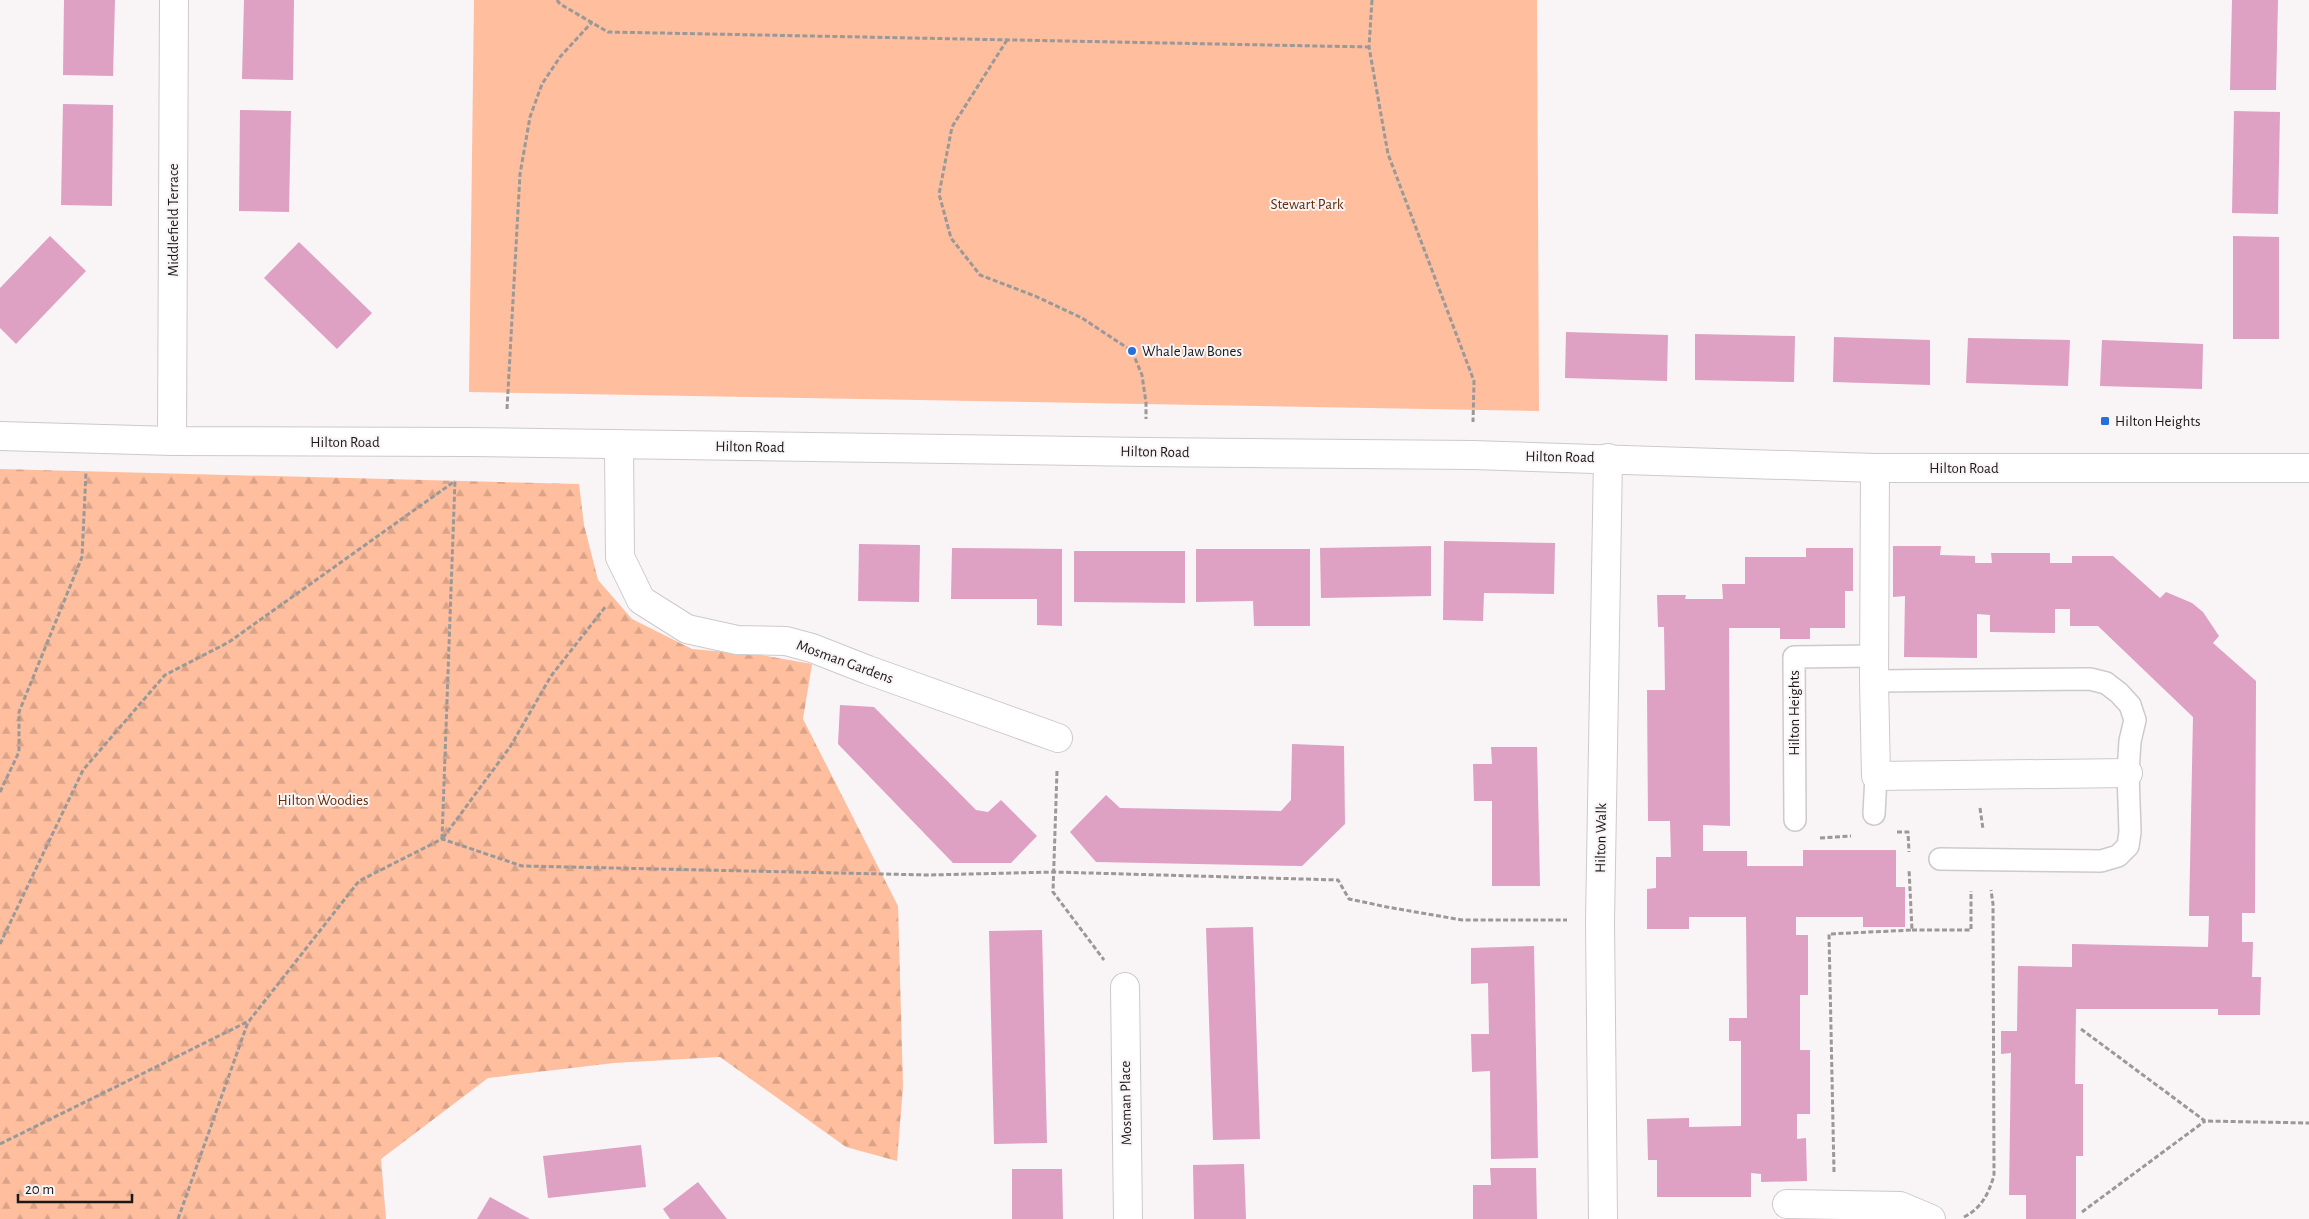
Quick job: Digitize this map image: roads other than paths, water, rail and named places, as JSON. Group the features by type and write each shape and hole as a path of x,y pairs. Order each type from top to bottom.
{"street":[{"name":"Middlefield Terrace","path":"172,441 174,0"},
{"name":"Hilton Road","path":"0,436 172,441 454,442 619,446 1473,455 1875,468 2309,468"},
{"name":"Mosman Gardens","path":"619,446 620,557 641,600 687,629 737,640 786,641 812,648 1058,738"},
{"name":"Hilton Walk","path":"1603,1219 1600,922 1608,458"},
{"path":"1875,468 1874,669 1876,776 2128,773"},
{"name":"Mosman Place","path":"1125,986 1128,1219"},
{"path":"1787,1204 1900,1206 1931,1219"}],"lane":[{"name":"Hilton Heights","path":"1795,820 1794,657 1874,669"},
{"path":"1874,669 2090,679 2106,683 2130,705 2135,720 2130,741 2128,773 2130,832 2128,846 2118,856 2101,860 1940,859"},
{"path":"1874,814 1876,776"}],"place":[{"name":"Whale Jaw Bones","path":"1132,351"},
{"name":"Hilton Heights","path":"2105,421"}],"park label":[{"name":"Stewart Park","path":"1307,204"},
{"name":"Hilton Woodies","path":"323,800"}]}
